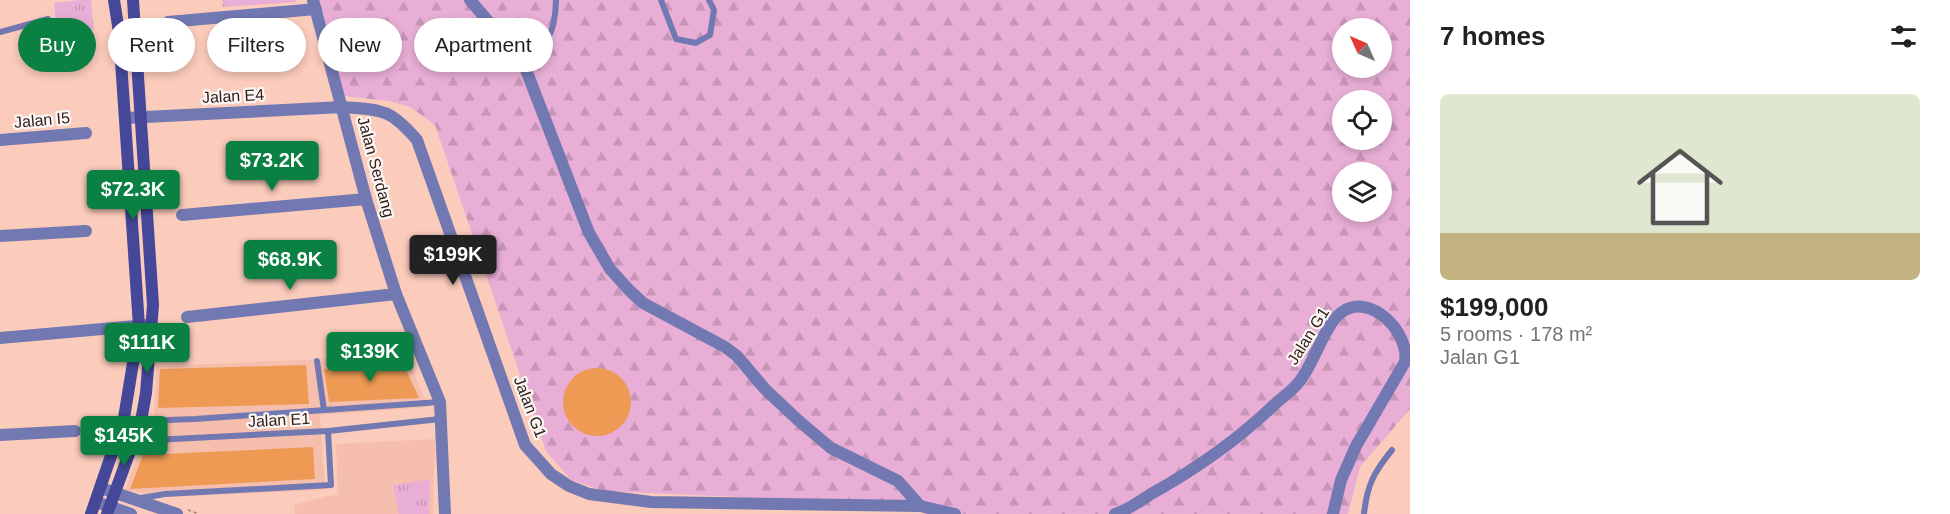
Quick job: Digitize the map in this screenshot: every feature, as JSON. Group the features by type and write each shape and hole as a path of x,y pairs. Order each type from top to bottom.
{"main road":[{"path":"109,510 141,421 146,326 125,118 119,32 114,0"},
{"path":"91,514 119,435 153,305 133,0"}],"street":[{"path":"470,0 485,18"},
{"path":"195,19 315,4"},
{"name":"Jalan Serdang","path":"315,4 366,199 396,294 440,402 445,514"},
{"path":"527,72 589,233 610,269 628,290 643,303 725,347 737,356 765,388 799,421 831,448 898,481 906,487 920,506"},
{"name":"Jalan E4","path":"125,118 343,107"},
{"name":"Jalan G1","path":"343,107 376,109 399,119 417,140 525,445 551,474 569,486 589,494 651,502 920,506 955,514"},
{"name":"Jalan I5","path":"0,140 86,133"},
{"path":"182,215 366,199"},
{"path":"0,236 86,231"},
{"path":"188,317 396,294"},
{"name":"Jalan G1","path":"1115,514 1173,482 1251,427 1300,381 1335,318 1352,306 1368,307 1375,309 1398,331 1407,354 1405,362 1356,446 1341,480 1333,514"},
{"path":"0,338 146,326"},
{"path":"0,435 75,431"},
{"path":"101,488 177,514"},
{"path":"96,502 109,510 131,514"}],"lane":[{"path":"553,28 556,0"},
{"path":"661,0 676,39 696,43 711,35 714,10 709,0"},
{"path":"0,32 18,27"},
{"path":"317,362 324,410"},
{"name":"Jalan E1","path":"124,418 141,421 440,402"},
{"name":"Jalan E1","path":"119,435 135,441 328,431 440,419"},
{"path":"135,500 165,494 331,485 328,431"},
{"path":"1364,514 1366,492 1371,479 1392,450"}],"shaded area":[{"path":"405,352 428,407 320,415 325,490 168,497 125,490 154,413 157,366 325,359"},
{"path":"435,439 433,514 295,514 294,505 338,495 336,444"}],"green space":[{"path":"91,0 93,18 55,18 54,3"},
{"path":"222,0 295,0 296,2 223,7"},
{"path":"313,0 1410,0 1410,409 1360,467 1348,514 935,514 894,504 605,491 571,480 546,451 435,125 410,107 389,101 344,96 336,72 402,72 402,18 319,18"},
{"path":"430,479 429,514 399,514 393,485"}],"building":[{"path":"402,361 419,398 329,402 324,369"},
{"path":"306,365 309,404 158,408 160,369"},
{"path":"604,368 616,374 625,383 631,395 629,415 621,426 604,436 590,436 573,426 565,415 563,395 573,378 584,370"},
{"path":"313,447 315,479 130,489 143,455"}]}
